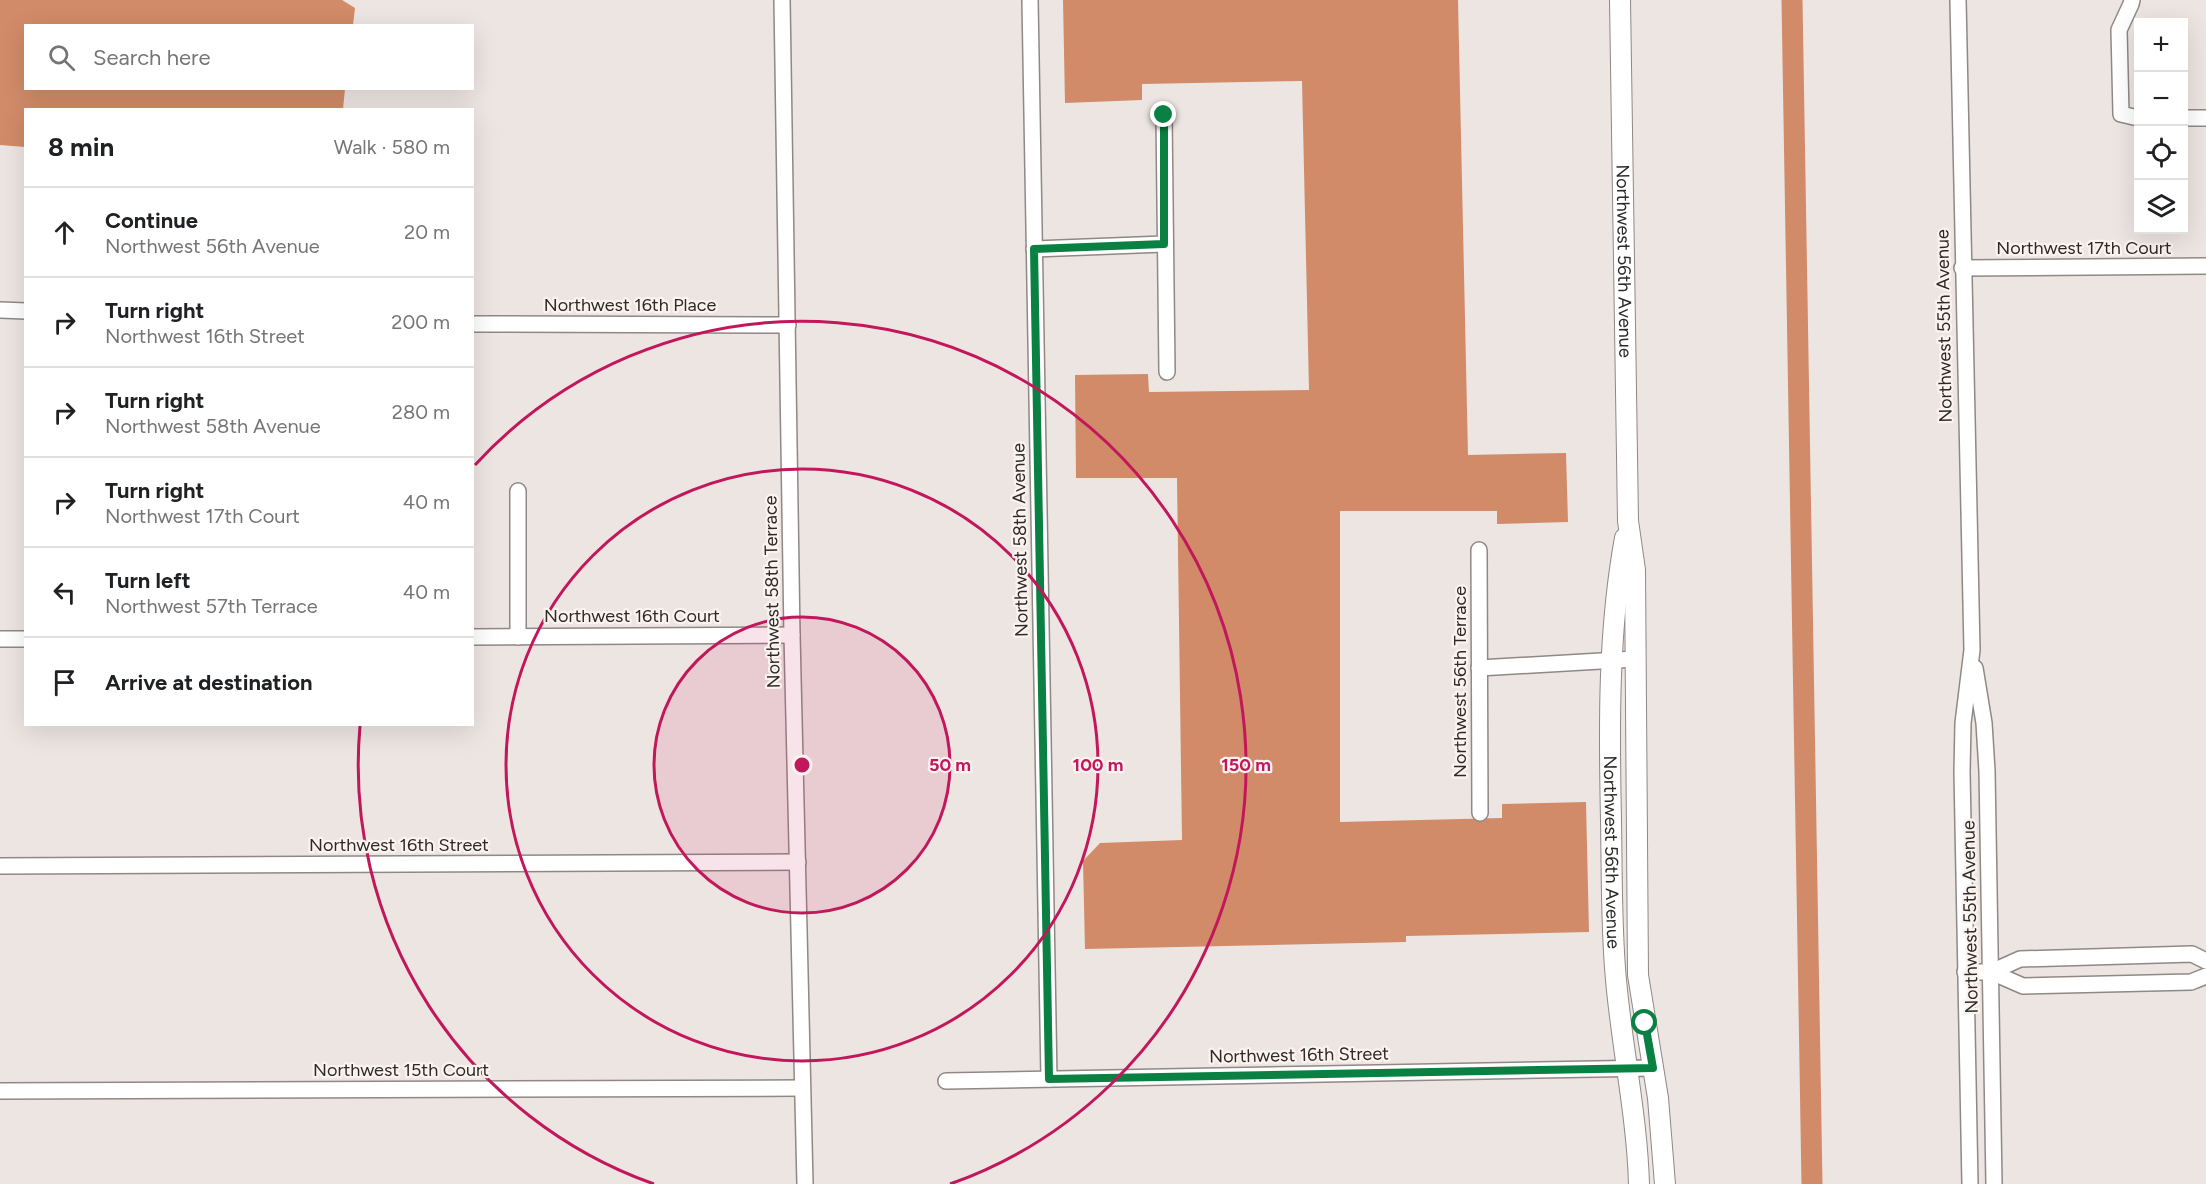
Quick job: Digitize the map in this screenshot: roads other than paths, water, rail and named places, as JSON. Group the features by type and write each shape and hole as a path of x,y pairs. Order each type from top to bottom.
{"street":[{"name":"Northwest 58th Terrace","path":"782,0 804,1184"},
{"name":"Northwest 58th Avenue","path":"1030,0 1049,1079"},
{"name":"Northwest 56th Avenue","path":"1620,0 1628,521 1635,570 1638,975 1658,1098 1665,1184"},
{"name":"Northwest 55th Avenue","path":"1958,0 1972,650 1984,723 1987,771 1994,1184"},
{"path":"2132,0 2119,30 2121,114 2134,117"},
{"path":"1164,115 1167,372"},
{"path":"2188,118 2206,118"},
{"path":"1034,249 1164,244"},
{"name":"Northwest 17th Court","path":"1962,268 2206,266"},
{"path":"0,310 24,311"},
{"name":"Northwest 16th Place","path":"474,324 788,325"},
{"path":"518,491 519,637"},
{"name":"Northwest 56th Avenue","path":"1628,521 1620,568 1610,708 1613,939 1639,1184"},
{"name":"Northwest 56th Terrace","path":"1479,550 1480,813"},
{"name":"Northwest 16th Court","path":"474,637 792,635"},
{"path":"0,639 24,639"},
{"name":"Northwest 55th Avenue","path":"1970,1184 1962,772 1963,723 1972,650"},
{"path":"1479,668 1635,659"},
{"name":"Northwest 16th Street","path":"0,866 798,862"},
{"path":"1991,972 2020,959 2192,954 2206,962"},
{"path":"1965,972 1991,972 2023,986 2191,982 2206,976"},
{"name":"Northwest 16th Street","path":"946,1081 1653,1068"},
{"name":"Northwest 15th Court","path":"0,1091 802,1088"}],"waterway":[{"path":"1792,0 1812,1184"}]}
